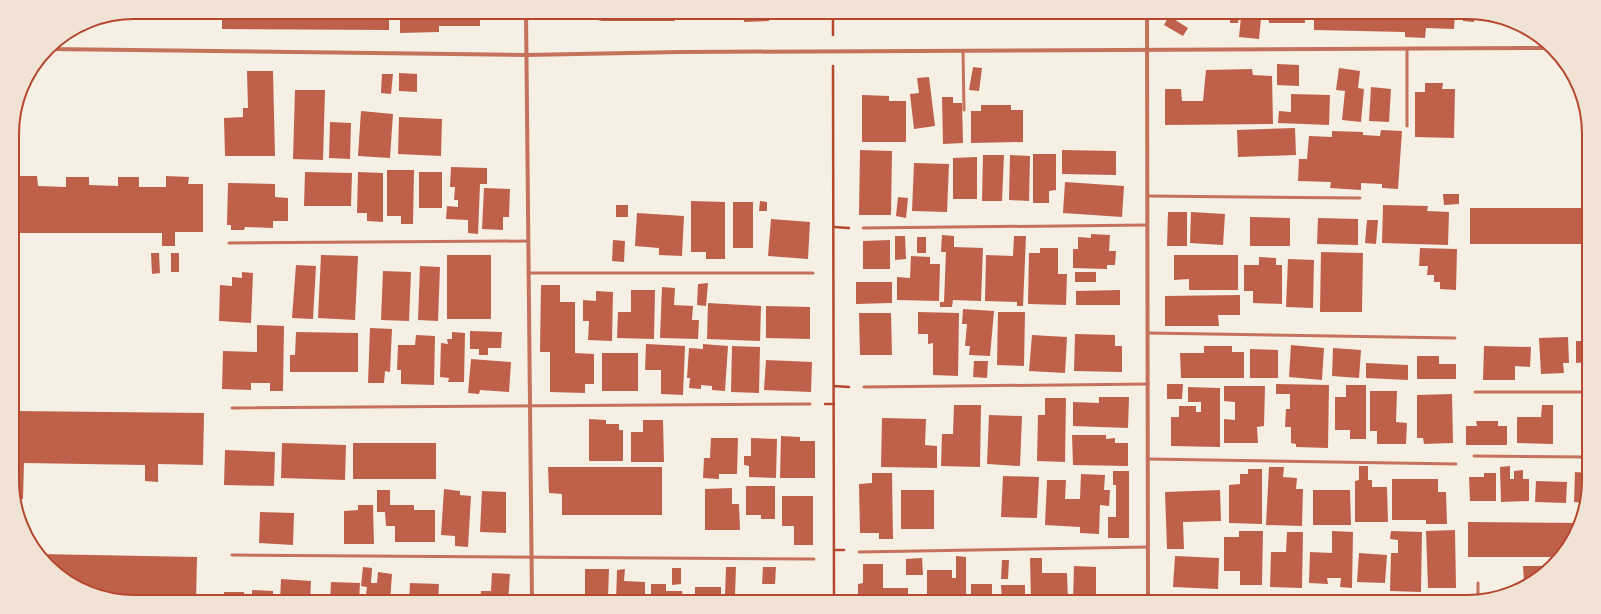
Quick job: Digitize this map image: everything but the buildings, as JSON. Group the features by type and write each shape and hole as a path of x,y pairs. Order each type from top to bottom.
{"street":[{"path":"526,19 532,595"},
{"path":"1147,19 1148,595"},
{"path":"57,49 526,55 681,52 1543,48"}],"lane":[{"path":"1407,49 1407,126"},
{"path":"963,51 964,110"},
{"path":"1147,196 1360,198"},
{"path":"863,228 1147,225"},
{"path":"229,243 528,241"},
{"path":"528,273 813,273"},
{"path":"1148,333 1455,338"},
{"path":"864,387 1148,384"},
{"path":"1475,392 1582,392"},
{"path":"232,408 810,404"},
{"path":"1474,456 1582,457"},
{"path":"1148,459 1456,464"},
{"path":"859,552 1148,547"},
{"path":"232,555 814,559"},
{"path":"1478,583 1478,594"}],"path":[{"path":"833,19 834,595"}]}
